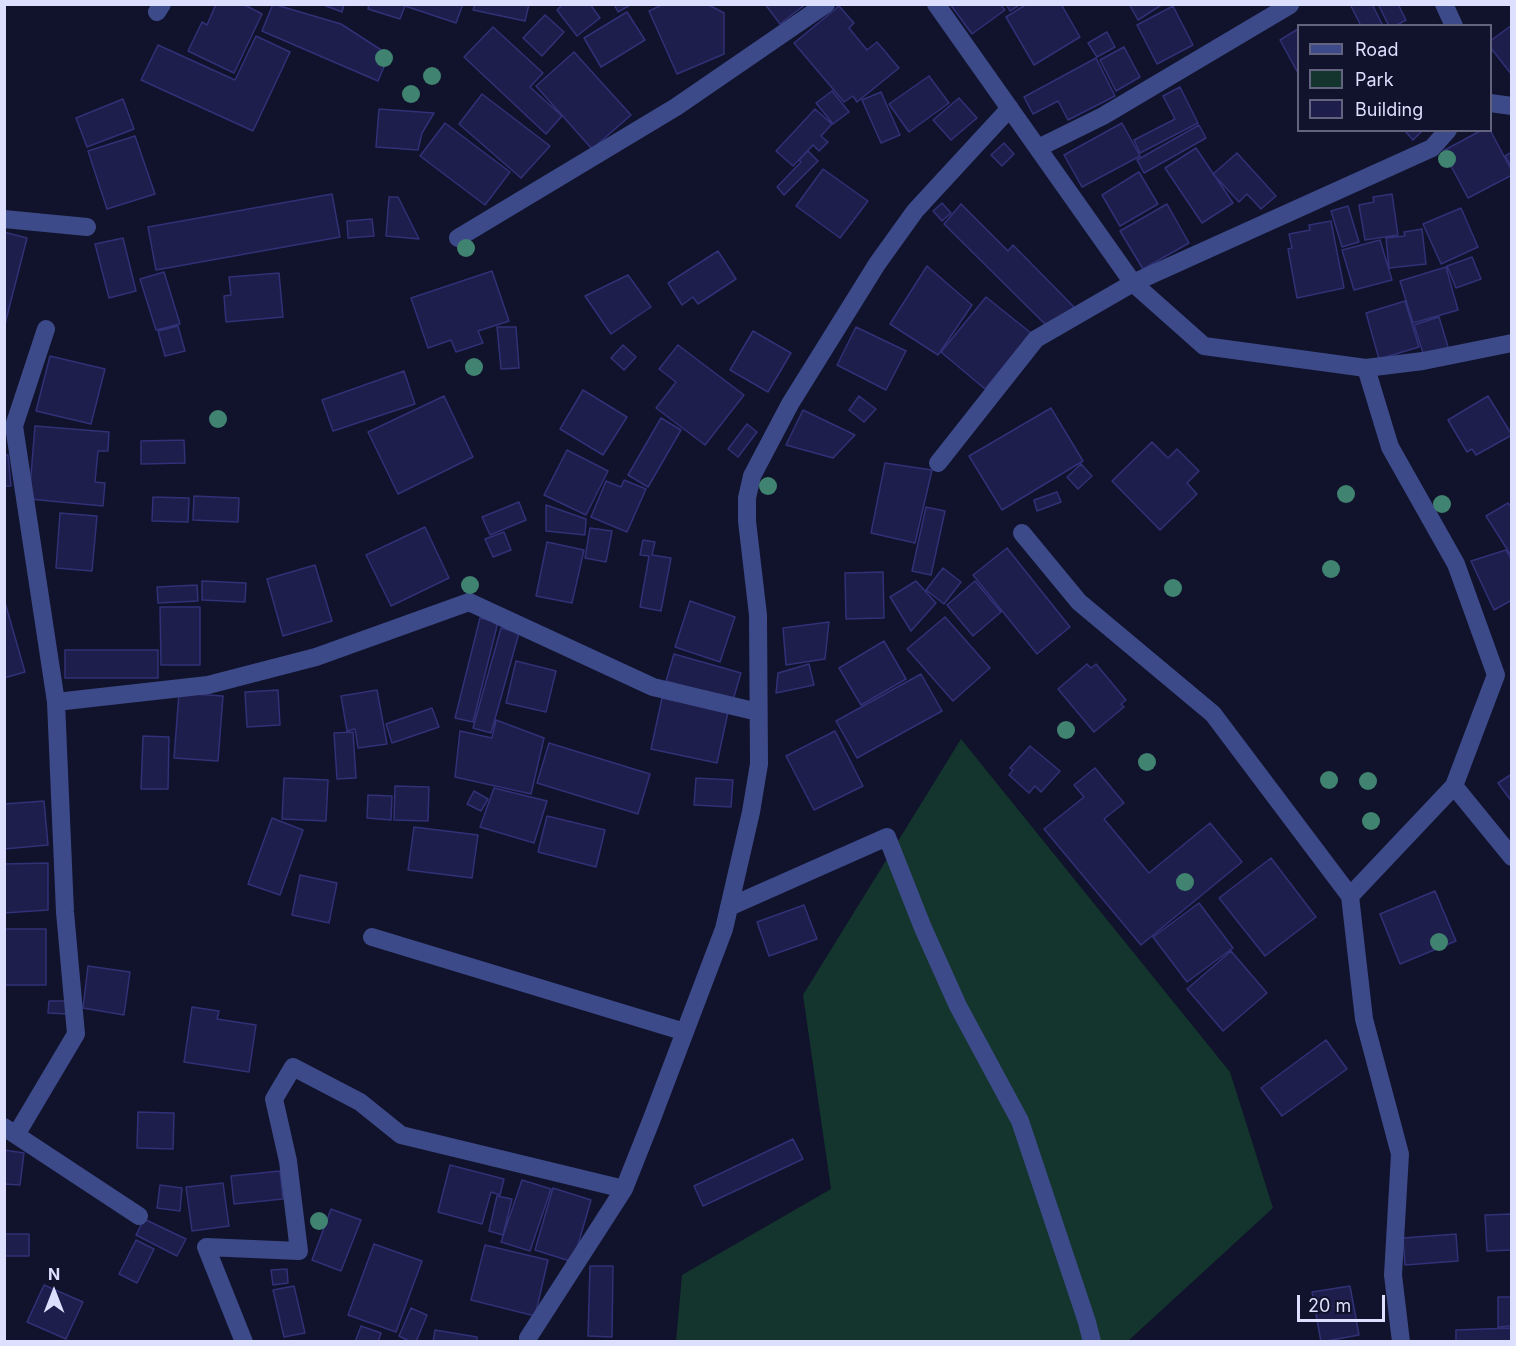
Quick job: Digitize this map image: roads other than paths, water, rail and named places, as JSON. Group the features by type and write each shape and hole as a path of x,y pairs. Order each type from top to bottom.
{"street":[{"path":"458,238 676,107 826,4"},
{"path":"936,4 1133,283 1204,346 1366,368 1423,361 1512,343"},
{"path":"1444,4 1453,24"},
{"path":"1038,148 1103,116 1290,5"},
{"path":"1492,103 1512,106"},
{"path":"528,1341 624,1189 724,929 751,812 759,764 758,615 747,521 747,498 752,476 790,404 877,264 915,211 1010,108"},
{"path":"938,463 1036,339 1133,283 1432,148 1446,132"},
{"path":"4,219 87,227"},
{"path":"46,329 9,427 56,702 65,912 76,1034 10,1131 139,1216"},
{"path":"1350,896 1454,786 1496,675 1456,564 1390,447 1366,368"},
{"path":"1022,533 1079,602 1213,714 1350,896 1364,1019 1400,1154 1393,1275 1401,1341"},
{"path":"56,702 208,685 316,657 469,602 653,687 758,712"},
{"path":"1454,786 1512,856"},
{"path":"729,907 887,837 923,928 958,1006 1020,1120 1088,1322 1092,1341"},
{"path":"372,937 685,1032"},
{"path":"244,1341 206,1247 299,1251 288,1161 274,1099 293,1067 360,1102 401,1135 624,1189"}]}
